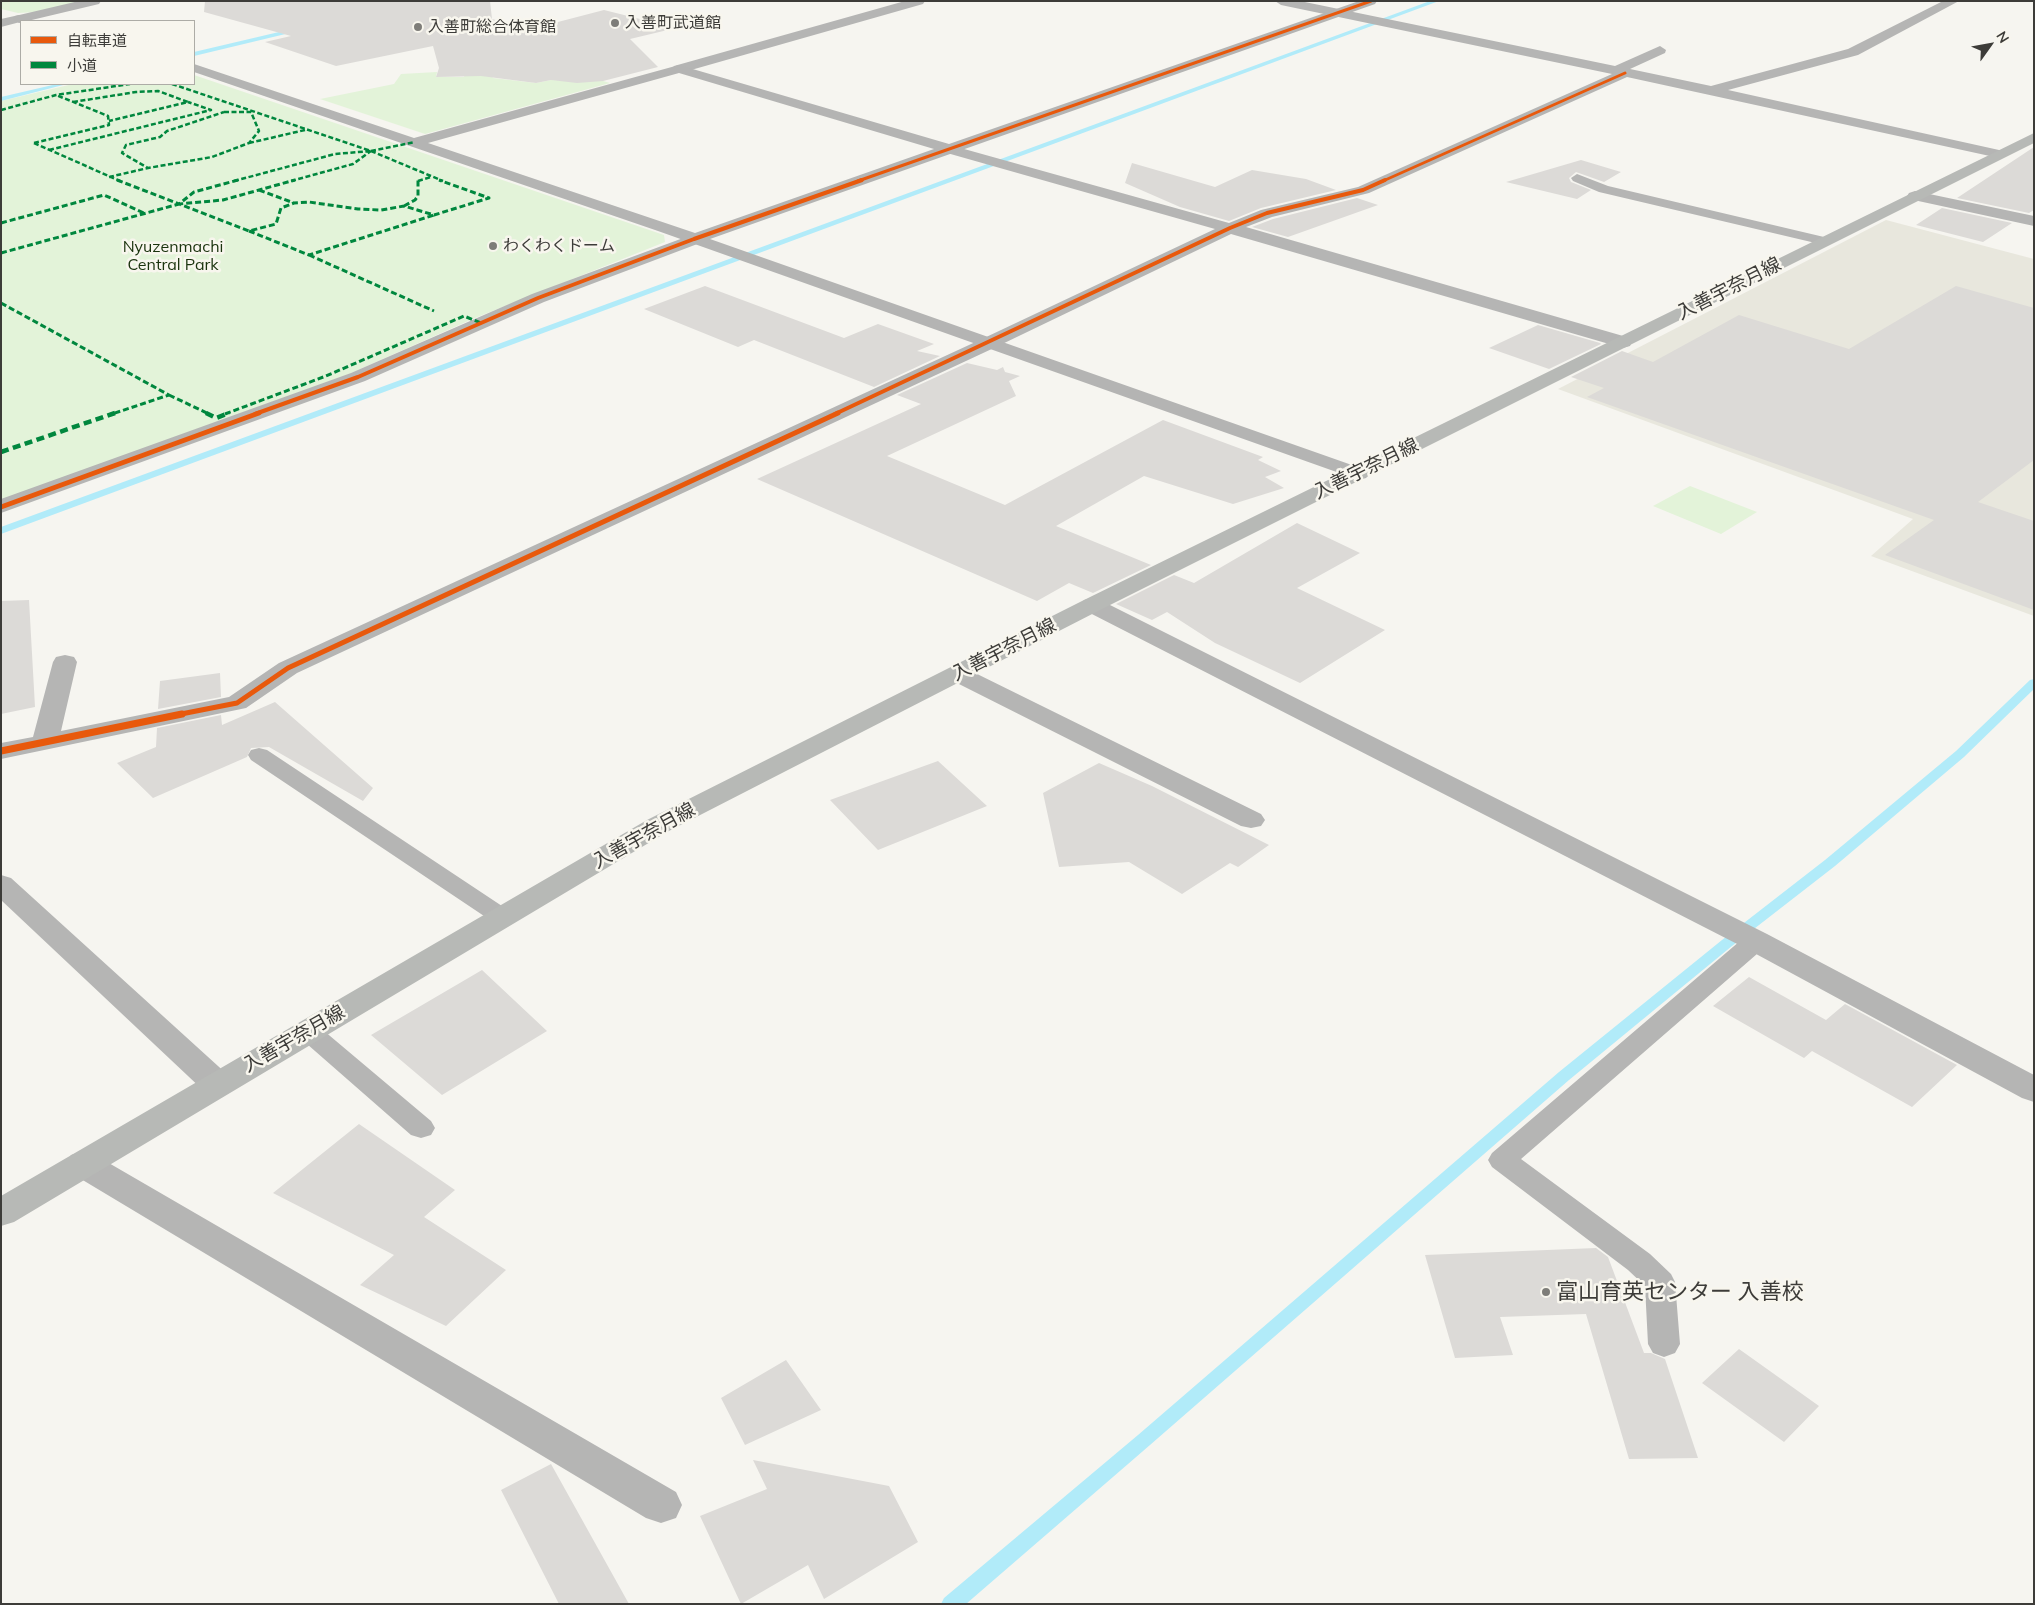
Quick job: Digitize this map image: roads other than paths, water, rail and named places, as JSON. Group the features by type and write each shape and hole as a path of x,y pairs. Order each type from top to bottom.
{"main road":[{"name":"入善宇奈月線","path":"1,1213 657,826 1092,605 2034,137"}],"street":[{"path":"1,14 23,20 95,1"},
{"path":"415,142 919,1"},
{"path":"1280,1 1710,90 1999,154"},
{"path":"1,508 358,377 538,298 694,239 952,150 1371,1"},
{"path":"1710,90 1853,52 1953,1"},
{"path":"1,23 20,20"},
{"path":"1,751 237,703 288,668 989,343 1230,228 1267,214 1363,190 1621,72 1660,50"},
{"path":"195,68 694,239 1359,474"},
{"path":"678,69 952,150 1623,342"},
{"path":"1916,196 2034,221"},
{"path":"1092,605 1756,941 2034,1090"},
{"path":"45,742 65,662"},
{"path":"958,674 1251,820"},
{"path":"1,884 217,1084"},
{"path":"83,1164 661,1505"}],"lane":[{"path":"1577,178 1604,189 1824,241"},
{"path":"259,755 502,917"},
{"path":"1664,1344 1660,1282 1639,1262 1502,1160 1756,941"},
{"path":"308,1031 421,1128"}],"waterway":[{"path":"1,531 1436,1"},
{"path":"195,54 296,30"},
{"path":"1,99 60,85"},
{"path":"951,1604 1144,1440 1564,1076 1727,943 1830,863 1960,754 2034,682"}],"place":[{"name":"入善町武道館","path":"615,23"},
{"name":"入善町総合体育館","path":"418,27"},
{"name":"わくわくドーム","path":"493,246"},
{"name":"富山育英センター 入善校","path":"1546,1292"}],"park label":[{"name":"Nyuzenmachi Central Park","path":"173,256"}]}
